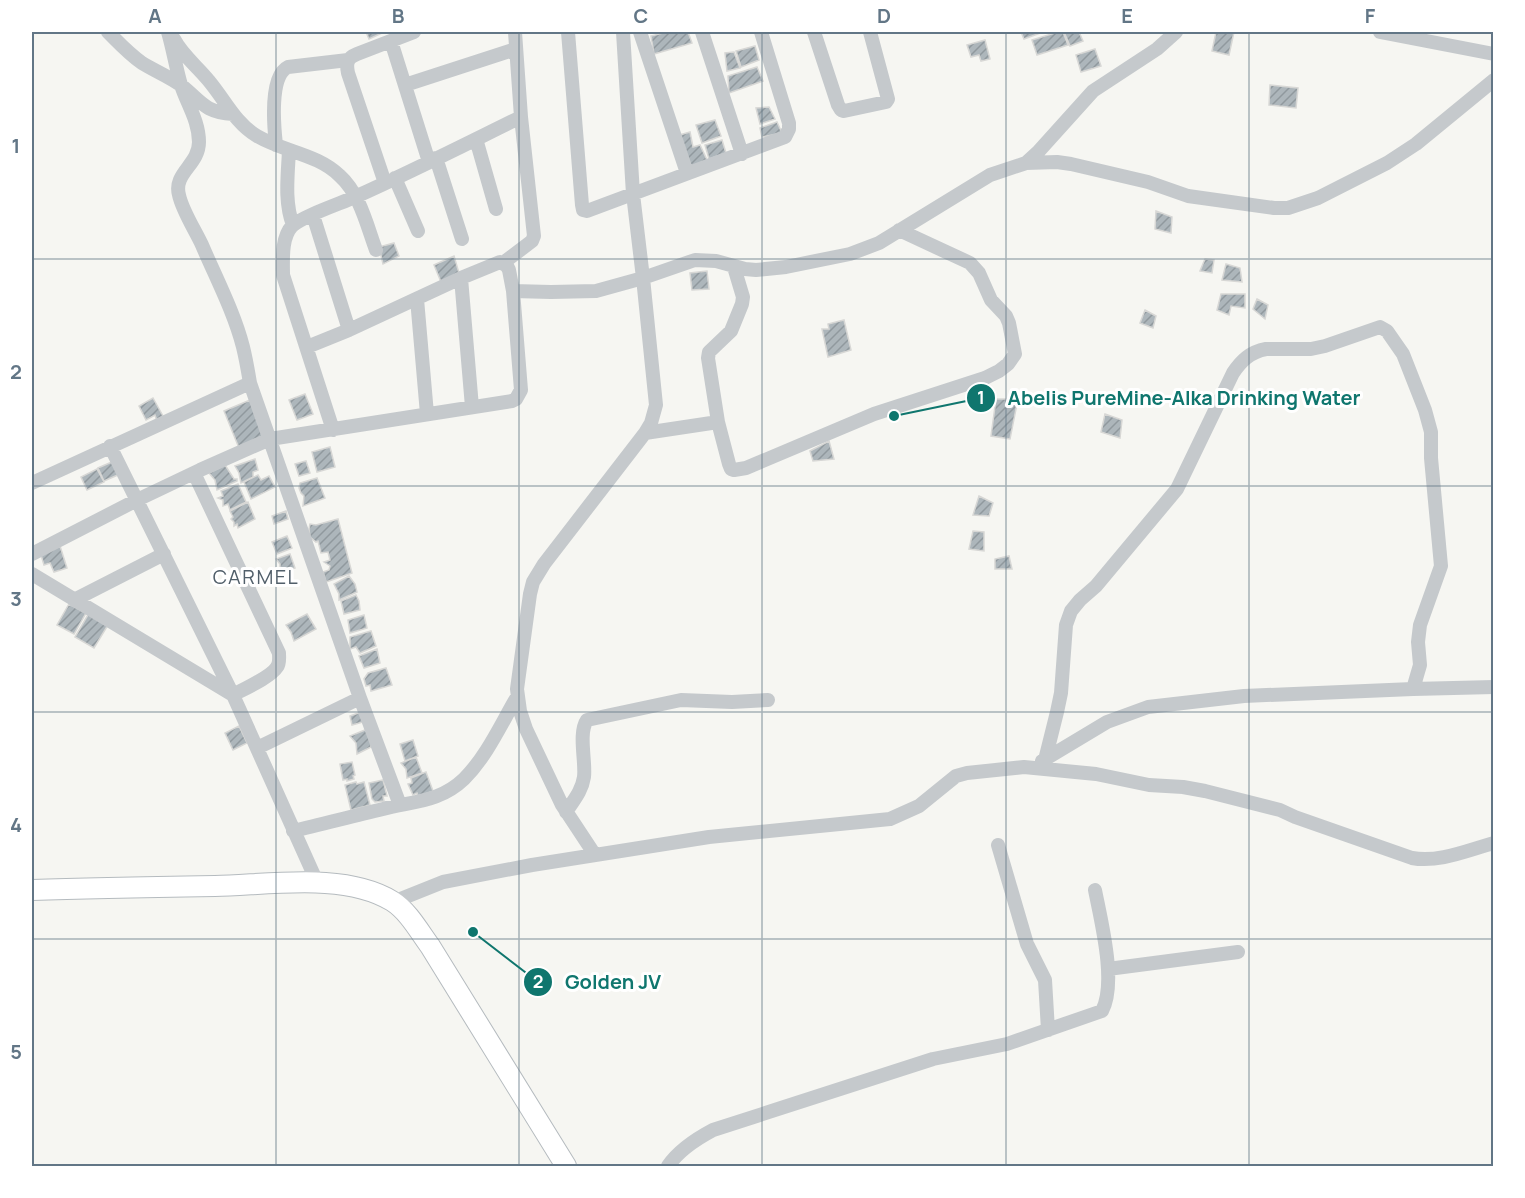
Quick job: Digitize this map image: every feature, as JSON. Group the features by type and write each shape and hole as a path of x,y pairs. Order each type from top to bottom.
{"street":[{"path":"108,32 127,52 182,86 197,101 219,113 233,114"},
{"path":"169,32 182,86 200,138 195,160 179,182 177,189 179,198 231,312 243,347 250,383 360,698 400,804"},
{"path":"169,32 176,44 210,82 245,128 257,136 325,163 343,178 356,197 376,250"},
{"path":"293,225 288,204 283,147 274,103 279,77 284,69 348,60 357,54 414,32"},
{"path":"502,263 532,241 534,236 521,117 515,32"},
{"path":"568,32 582,208 589,211 784,138 789,129 788,119 761,32"},
{"path":"595,855 566,812 525,729 519,711 517,689 533,582 544,564 645,433 654,414 656,397 633,194 623,32"},
{"path":"640,32 687,173"},
{"path":"702,32 742,154"},
{"path":"814,32 838,105 844,111 888,100 870,32"},
{"path":"1026,163 1086,97 1157,49 1176,32"},
{"path":"1380,32 1494,54"},
{"path":"391,41 462,239"},
{"path":"405,85 516,49"},
{"path":"348,60 348,73 390,181 418,231"},
{"path":"513,291 596,291 695,260 716,261 734,267 756,270 786,267 850,254 879,243 990,175 1026,163 1071,164 1148,182 1178,194 1288,208 1318,198 1387,163 1416,144 1494,80"},
{"path":"333,430 283,275 282,250 289,230 293,225 313,215 390,181 521,117"},
{"path":"476,139 496,209"},
{"path":"313,215 349,330"},
{"path":"734,267 743,297 742,304 731,331 710,352 708,358 718,422 729,464 731,469 741,470 874,414 985,378 999,371 1012,360 1015,348 1009,323 992,300 975,267 899,230"},
{"path":"32,554 137,500 270,439 512,401 519,395 521,383 513,291 509,270 502,263 495,263 307,347"},
{"path":"461,278 472,407"},
{"path":"417,298 427,414"},
{"path":"1039,763 1057,712 1061,693 1066,625 1071,611 1096,586 1177,489 1238,365 1259,350 1311,349 1380,327 1387,331 1402,354 1425,410 1431,432 1431,458 1441,562 1420,625 1418,642 1420,665 1413,689"},
{"path":"32,483 250,383"},
{"path":"645,433 718,422"},
{"path":"110,446 233,695 317,882"},
{"path":"194,473 279,653 276,669 233,695"},
{"path":"74,600 164,554"},
{"path":"32,574 233,695"},
{"path":"1039,763 1107,722 1148,706 1244,696 1494,687"},
{"path":"293,831 400,804 423,802 450,790 462,781 479,762 517,697"},
{"path":"257,748 360,698"},
{"path":"566,812 584,780 584,728 587,720 681,700 732,702 768,700"},
{"path":"393,902 443,882 460,878 595,855 709,837 890,819 919,806 956,776 967,772 1039,763 1149,785 1193,788 1265,805 1412,858 1437,858 1494,843"},
{"path":"998,845 1027,944 1047,985 1048,1030"},
{"path":"32,890 317,882 359,888 382,896 393,902 409,917 430,946 566,1167"},
{"path":"668,1167 690,1143 713,1130 933,1059 986,1049 1102,1011 1106,1002 1108,969 1095,890"},
{"path":"1108,969 1238,952"}],"building":[{"path":"366,32 382,32 382,33 369,39"},
{"path":"667,32 688,32 692,43 654,54 651,36"},
{"path":"1021,32 1043,32 1024,39"},
{"path":"1063,32 1068,45 1037,55 1032,40"},
{"path":"1064,32 1079,32 1083,41 1070,46"},
{"path":"1216,32 1234,32 1229,55 1212,51"},
{"path":"985,40 990,59 981,61 979,55 971,57 967,45"},
{"path":"755,46 759,60 741,67 736,51"},
{"path":"1095,49 1101,66 1081,72 1076,55"},
{"path":"734,52 740,68 727,71 725,53"},
{"path":"757,67 763,81 729,93 728,76"},
{"path":"1270,85 1298,88 1296,108 1269,105"},
{"path":"769,107 775,119 760,124 756,108"},
{"path":"715,120 721,136 702,143 696,125"},
{"path":"777,122 782,133 762,137 760,128"},
{"path":"690,132 693,147 700,145 708,162 689,168 676,136"},
{"path":"722,140 726,153 709,159 705,145"},
{"path":"1156,211 1172,217 1171,233 1155,229"},
{"path":"394,243 399,256 383,264 379,247"},
{"path":"454,256 459,273 441,282 434,265"},
{"path":"1205,259 1214,260 1212,273 1200,271"},
{"path":"1226,264 1240,268 1242,282 1222,280"},
{"path":"707,271 709,289 692,290 690,273"},
{"path":"1221,294 1245,294 1245,308 1231,306 1229,315 1217,310"},
{"path":"1257,299 1268,305 1265,319 1253,309"},
{"path":"1145,310 1156,316 1153,328 1140,323"},
{"path":"844,320 851,350 828,357 822,329 829,329 828,324"},
{"path":"305,394 313,414 297,420 289,400"},
{"path":"153,398 163,416 157,421 155,415 146,420 139,406"},
{"path":"996,399 1018,399 1010,439 991,436"},
{"path":"250,400 265,437 239,448 224,411"},
{"path":"1105,414 1122,420 1120,438 1101,432"},
{"path":"829,441 834,459 813,461 810,451"},
{"path":"330,447 335,467 317,472 312,452"},
{"path":"255,459 258,470 253,472 253,477 241,483 235,466"},
{"path":"114,461 120,474 104,481 98,468"},
{"path":"306,461 310,473 299,476 295,464"},
{"path":"225,465 237,481 217,490 215,480 209,473"},
{"path":"97,469 104,482 87,490 81,477"},
{"path":"258,475 261,480 269,476 275,487 251,499 244,482"},
{"path":"317,478 325,498 303,506 304,496 299,488 300,483"},
{"path":"238,484 246,502 230,510 228,504 223,506 223,500 218,498 223,496 221,491"},
{"path":"979,496 993,503 989,516 973,515"},
{"path":"248,502 255,519 238,528 237,524 234,526 230,511"},
{"path":"286,511 288,519 274,524 272,516"},
{"path":"338,519 352,573 326,582 323,572 329,570 330,566 324,562 330,560 328,552 321,553 318,541 310,537 309,529 310,524 316,525"},
{"path":"973,531 984,532 984,551 969,549"},
{"path":"287,536 292,548 277,554 272,542"},
{"path":"60,546 67,568 54,572 50,563 44,565 41,555"},
{"path":"290,554 295,568 280,572 280,564 276,559"},
{"path":"1009,556 1012,569 995,569 995,559"},
{"path":"349,576 357,592 339,600 334,584"},
{"path":"356,595 360,610 344,614 341,601"},
{"path":"69,604 86,613 74,634 57,625"},
{"path":"89,613 108,625 94,648 75,637"},
{"path":"307,614 316,629 294,641 286,625"},
{"path":"364,615 367,628 350,633 348,620"},
{"path":"371,631 376,646 360,653 356,647 350,649 350,637"},
{"path":"377,649 380,663 364,668 359,656"},
{"path":"386,668 392,685 371,691 370,685 366,686 364,679 368,673"},
{"path":"361,712 363,722 352,725 350,716"},
{"path":"239,726 247,743 233,750 225,733"},
{"path":"365,730 371,737 371,747 357,754 356,743 350,736"},
{"path":"413,740 418,756 405,761 400,744"},
{"path":"416,757 422,773 407,778 406,769 401,763"},
{"path":"352,762 354,779 343,780 340,764"},
{"path":"426,772 433,791 418,797 417,793 413,795 408,784 412,783 411,778"},
{"path":"383,780 387,796 383,796 384,801 375,802 372,799 369,783"},
{"path":"356,782 357,784 364,782 370,805 351,810 345,785"}],"place":[{"name":"Abelis PureMine-Alka Drinking Water","path":"894,416"},
{"name":"Golden JV","path":"473,932"}],"district":[{"name":"CARMEL","path":"256,577"}]}
